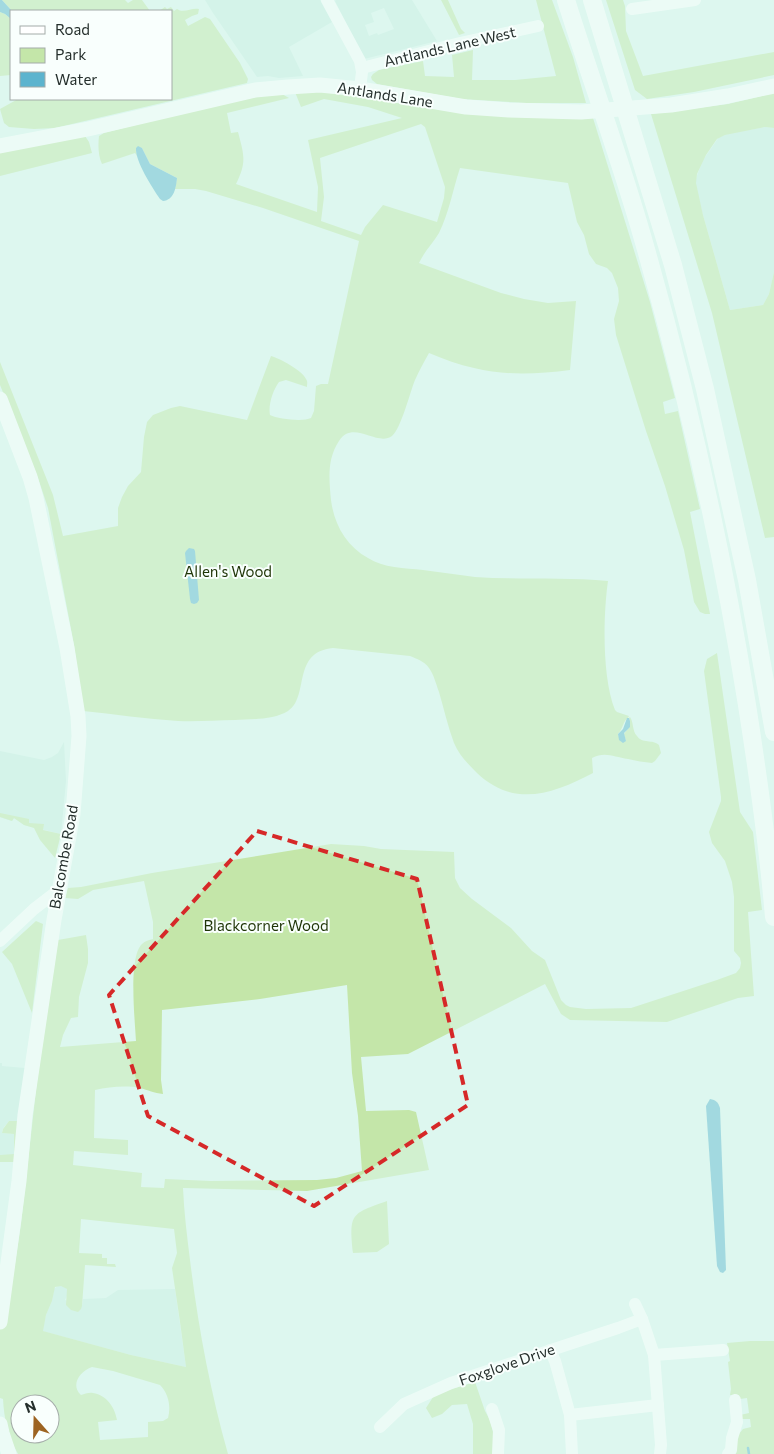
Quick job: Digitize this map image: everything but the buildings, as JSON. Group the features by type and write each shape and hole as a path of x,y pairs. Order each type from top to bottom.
{"highway":[{"path":"566,0 612,137 643,238 689,409 736,638 760,785 774,916"},
{"path":"592,0 673,265 706,389 747,580 774,732"}],"main road":[{"name":"Antlands Lane","path":"0,146 88,129 255,90 288,87 320,86 360,89 466,107 601,111 671,105 774,86"},
{"name":"Balcombe Road","path":"0,399 26,463 36,498 67,648 79,724 73,814 54,920 25,1115 19,1181 0,1322"},
{"path":"0,1424 9,1454"}],"street":[{"path":"327,0 355,51 362,68 360,89"},
{"path":"632,9 695,0"},
{"name":"Antlands Lane West","path":"362,68 460,43 538,26"},
{"path":"0,941 34,909 60,889"},
{"path":"34,909 54,920"},
{"path":"635,1304 654,1355 660,1454"},
{"name":"Foxglove Drive","path":"380,1427 404,1404 451,1384 642,1319"},
{"path":"550,1350 555,1361 570,1415 572,1454"},
{"path":"654,1355 723,1350"},
{"path":"728,1454 731,1450 732,1438 737,1422 735,1400"},
{"path":"570,1415 658,1405"},
{"path":"492,1409 499,1430 498,1454"}],"highlighted area":[{"path":"257,831 417,879 468,1105 314,1206 148,1116 109,995"}],"shaded area":[{"path":"205,0 320,0 332,22 289,47 303,76 257,77"},
{"path":"412,0 437,41 364,59 335,1","holes":["384,8 394,29 369,36 365,25 374,22 371,13"]},
{"path":"765,127 774,128 774,272 769,294 763,305 730,310 696,188 696,178 703,160 719,137"},
{"path":"64,742 66,781 61,834 24,825 14,818 12,821 0,817 0,751 44,760 58,753"},
{"path":"0,1063 2,1063 2,1066 25,1068 19,1122 9,1121 2,1131 2,1133 14,1134 14,1155 0,1155"},
{"path":"58,1286 63,1286 67,1289 65,1300 82,1306 83,1299 106,1298 118,1290 175,1289 186,1367 131,1355 42,1331 54,1289"}],"green space":[{"path":"2,0 125,0 128,3 133,0 142,0 149,10 11,10"},
{"path":"441,0 448,0 461,29 465,33 459,35"},
{"path":"536,0 552,0 573,57 586,103 526,103 461,99 377,84 372,80 373,74 379,70 423,61 425,76 454,77 452,55 473,50 472,80 515,80 556,76"},
{"path":"606,0 623,0 626,31 643,76 774,52 774,75 694,92 647,99 635,90"},
{"path":"165,7 167,9 171,7 174,11 177,9 182,11 199,9 198,14 185,20 188,26 205,17 210,19 240,63 248,79 247,83 55,128 9,127 4,123 0,109 16,100 172,100 172,10 160,10"},
{"path":"0,12 10,18 10,75 0,76"},
{"name":"Allen's Wood","path":"302,90 593,118 650,302 675,398 663,402 665,414 678,411 700,509 690,512 710,614 700,612 694,602 684,550 616,335 614,319 619,301 618,288 612,273 607,268 596,264 589,254 584,235 577,222 568,183 460,168 439,233 419,263 501,293 524,299 548,303 576,301 570,370 534,373 486,371 446,360 429,353 415,380 399,426 392,436 379,438 351,432 339,441 332,455 329,477 330,492 335,518 342,534 360,553 380,564 475,577 608,581 605,611 605,647 608,681 615,710 629,716 618,734 620,740 626,741 624,734 630,725 630,717 634,732 639,738 659,745 661,753 652,763 601,755 592,758 593,773 563,787 534,794 519,794 505,791 491,784 477,773 458,751 435,680 425,664 410,656 333,648 320,651 311,658 306,666 295,704 288,711 269,718 185,721 83,711 74,645 48,508 38,478 0,385 0,362 53,495 63,536 118,526 118,508 122,497 128,486 141,472 147,422 153,415 180,406 247,420 271,356 296,369 307,380 307,387 286,380 279,382 272,398 270,415 290,420 311,418 314,411 316,386 328,384 359,241 263,208 206,191 175,189 177,178 150,164 142,148 137,147 137,156 135,153 102,164 99,150 99,136 104,133 225,102 282,94 289,98 227,113 231,133 238,132 243,153 242,170 236,184 317,212 318,187 308,140 402,118 368,107 324,99 301,107 295,92","holes":["421,124 425,127 445,187 437,222 383,205 365,227 361,235 321,221 324,197 320,158"]},
{"path":"774,93 774,128 765,127 725,135 717,139 706,155 697,174 696,183 703,215 730,310 763,305 769,294 774,272 774,537 765,538 712,313 651,114 728,104"},
{"path":"85,136 92,153 0,176 0,152"},
{"name":"Blackcorner Wood","path":"717,653 740,812 753,832 762,910 748,912 754,996 738,998 667,1022 570,1020 561,1014 545,984 408,1054 361,1057 366,1111 409,1110 416,1112 429,1170 307,1191 183,1188 193,1285 201,1334 210,1382 228,1454 18,1454 13,1444 60,1444 60,1394 10,1394 10,1435 4,1414 3,1399 0,1398 0,1303 9,1303 21,1224 37,1081 58,940 86,935 88,949 88,963 79,997 78,1017 71,1018 60,1047 136,1041 133,990 135,962 142,944 153,939 153,922 144,881 93,890 78,899 65,898 68,888 331,844 381,849 454,852 455,878 460,888 511,928 532,951 545,960 561,1000 570,1007 586,1009 631,1008 717,980 736,973 741,963 740,958 734,951 734,897 732,882 725,861 712,843 709,832 721,797 704,671 707,659","holes":["347,985 352,1073 358,1116 362,1171 336,1178 317,1180 211,1181 165,1179 164,1188 141,1187 142,1173 73,1165 74,1151 128,1155 128,1140 94,1138 95,1090 129,1087 163,1094 161,1080 162,1010 260,999","81,1219 174,1229 177,1253 172,1268 186,1367 131,1355 43,1331 55,1287 61,1286 67,1289 66,1305 71,1310 78,1312 82,1306 85,1265 116,1267 115,1264 107,1264 107,1258 102,1258 102,1254 79,1253","92,1367 113,1371 160,1385 168,1401 168,1418 163,1421 148,1422 148,1437 100,1440 98,1422 117,1420 112,1407 106,1399 92,1393 81,1395 76,1387 80,1375"]},
{"path":"0,813 29,819 29,823 44,824 43,830 61,834 55,858 40,840 34,828 24,825 14,818 12,821 0,817"},
{"path":"36,921 43,924 32,1013 12,964 2,952"},
{"path":"9,1121 18,1121 15,1162 0,1162 0,1155 14,1154 14,1134 2,1133"},
{"path":"387,1201 389,1244 377,1252 353,1253 352,1230 355,1217 366,1209"},
{"path":"774,1341 774,1454 735,1454 738,1435 743,1429 751,1427 750,1419 742,1419 740,1415 749,1413 747,1398 740,1399 739,1395 730,1395 728,1362 730,1361 727,1343"},
{"path":"475,1382 490,1420 494,1436 493,1454 473,1454 473,1424 467,1404 452,1405 442,1414 432,1418 426,1408 435,1394"}],"water":[{"path":"0,0 2,0 11,10 10,18 0,12"},
{"path":"138,146 142,148 150,164 177,178 174,193 167,200 163,201 160,199 145,174 136,153"},
{"path":"189,548 195,551 199,600 194,604 191,603 190,599 185,553"},
{"path":"627,718 630,721 630,727 624,733 626,741 623,743 619,740 618,734 623,729"},
{"path":"710,1099 714,1100 720,1108 726,1270 723,1273 720,1272 717,1266 706,1106"}],"waterway":[{"path":"748,1448 749,1454"}]}
